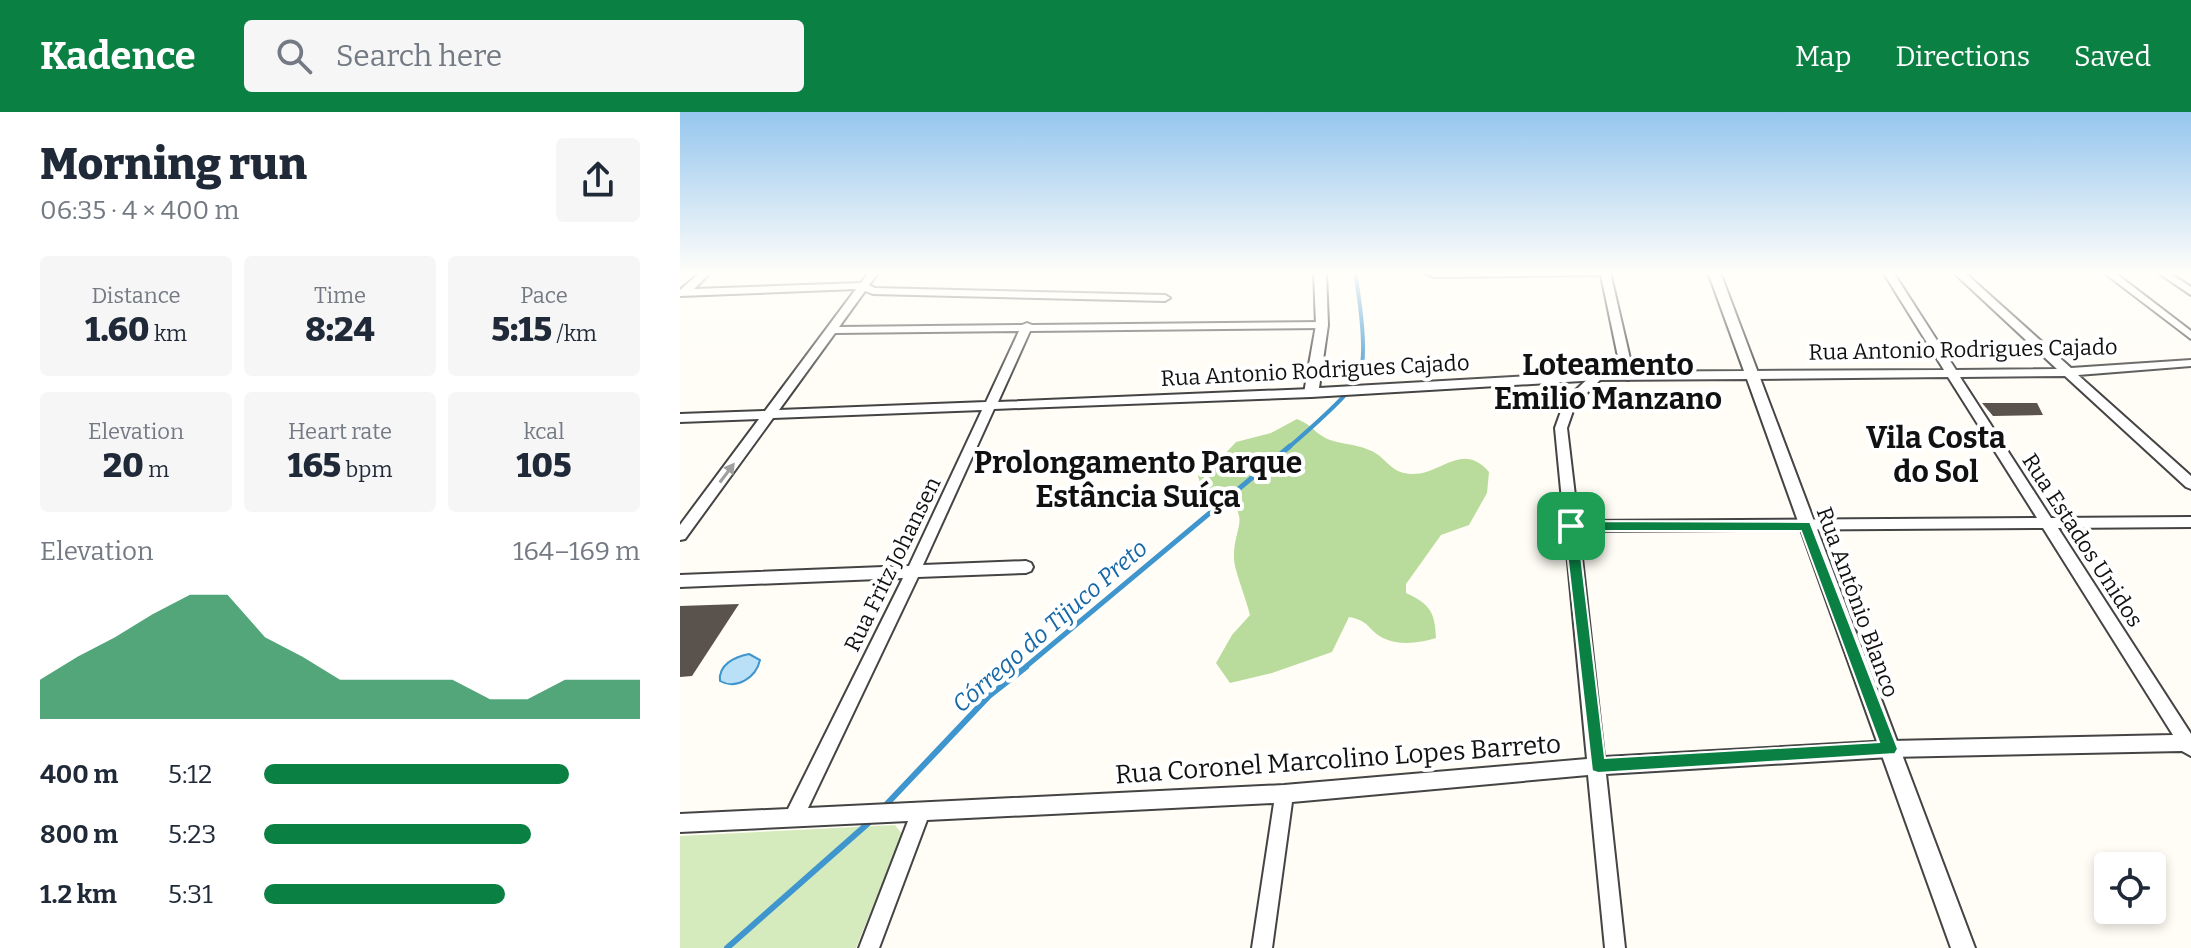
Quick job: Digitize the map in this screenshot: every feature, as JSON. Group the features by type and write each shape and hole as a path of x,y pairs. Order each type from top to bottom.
{"street":[{"path":"680,535 845,311"},
{"path":"1315,393 1321,311"},
{"path":"1613,311 1628,376"},
{"name":"Rua Antônio Blanco","path":"1728,311 1963,948"},
{"name":"Rua Estados Unidos","path":"1912,311 2190,745"},
{"path":"2002,311 2191,484"},
{"path":"2159,311 2191,336"},
{"path":"831,330 1322,325"},
{"name":"Rua Fritz Johansen","path":"793,819 914,570 1027,326"},
{"name":"Rua Antonio Rodrigues Cajado","path":"680,418 1315,393 1598,376 2072,372 2191,363"},
{"path":"1598,376 1577,392 1563,415 1561,428 1615,948"},
{"path":"1571,526 2191,522"},
{"path":"680,581 1026,567"},
{"name":"Rua Coronel Marcolino Lopes Barreto","path":"680,823 1284,794 1598,766 1890,749 2190,745"},
{"path":"1262,948 1284,794"},
{"path":"869,948 915,812"}],"green space":[{"path":"1297,419 1327,439 1374,452 1394,469 1404,473 1416,474 1458,459 1468,459 1489,472 1487,493 1469,525 1441,535 1406,584 1406,593 1430,610 1436,638 1410,643 1389,641 1365,623 1349,617 1332,652 1272,673 1230,683 1216,663 1232,635 1250,615 1234,559 1239,516 1220,489 1202,489 1198,476 1204,466 1222,457 1236,442 1271,433"},
{"path":"895,825 902,834 856,948 680,948 680,836"}],"water":[{"path":"749,654 760,660 750,677 732,684 720,681 722,670 728,663"}],"building":[{"path":"1982,403 2037,403 2043,415 1993,416"},
{"path":"739,604 692,676 680,677 680,606"}],"waterway":[{"name":"Córrego do Tijuco Preto","path":"1288,448 1337,404 1359,377 1363,355 1360,311"},
{"name":"Córrego do Tijuco Preto","path":"1023,669 1290,446"},
{"name":"Córrego do Tijuco Preto","path":"882,809 989,696 1026,667"},
{"name":"Córrego do Tijuco Preto","path":"727,948 873,819"}],"district":[{"name":"Loteamento Emilio Manzano","path":"1608,382"},
{"name":"Vila Costa do Sol","path":"1936,455"},
{"name":"Prolongamento Parque Estância Suíça","path":"1138,480"}],"route":[{"path":"1571,526 1806,526 1890,749 1598,766 1571,526"}]}
